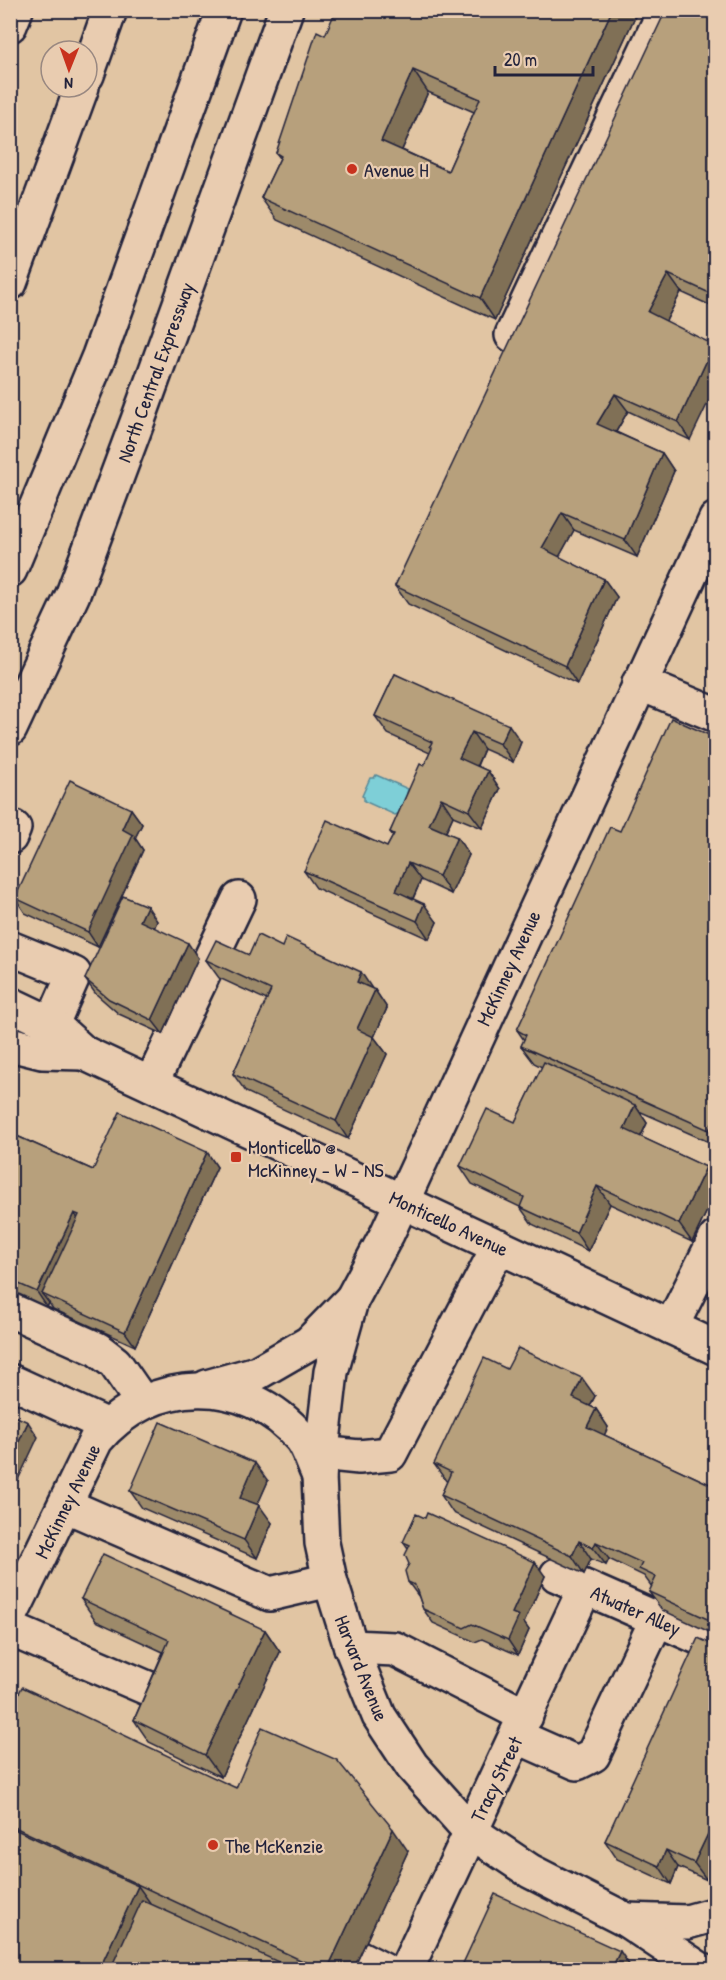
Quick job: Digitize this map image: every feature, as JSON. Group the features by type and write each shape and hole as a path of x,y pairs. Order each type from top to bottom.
{"main road":[{"path":"10,25 16,10"},
{"path":"99,41 110,10"},
{"path":"10,570 99,356 224,10"},
{"name":"North Central Expressway","path":"10,729 73,594 286,10"},
{"path":"512,335 665,10"},
{"path":"10,283 78,99"},
{"name":"McKinney Avenue","path":"10,1617 96,1440 108,1426 142,1402 161,1395 200,1389 239,1394 273,1412 302,1440 321,1451 332,1372 351,1301 387,1234 716,519"},
{"path":"639,683 716,715"},
{"path":"10,826 14,828 10,837"},
{"path":"151,1084 239,899"},
{"path":"10,948 74,974 52,1024"},
{"name":"Monticello Avenue","path":"10,1004 52,1024 84,1053 716,1348"},
{"name":"Monticello Avenue","path":"10,1044 42,1052 84,1053"},
{"path":"671,1327 716,1238"},
{"path":"321,1451 359,1457 390,1454 499,1246"},
{"path":"200,1389 257,1373 309,1343 351,1301"},
{"path":"10,1310 97,1349 115,1363 142,1402"},
{"path":"10,1381 108,1426"},
{"name":"Harvard Avenue","path":"321,1451 322,1543 330,1580 351,1647 380,1716 411,1766 470,1831 530,1871 626,1920 700,1970"},
{"path":"65,1505 270,1594 330,1580"},
{"name":"Atwater Alley","path":"571,1582 716,1645"},
{"name":"Tracy Street","path":"406,1970 521,1726 571,1582"},
{"path":"351,1647 395,1649 577,1763 593,1755 657,1619"},
{"path":"10,1629 152,1690"},
{"path":"626,1920 687,1922 716,1914"}],"water":[{"path":"376,775 408,789 409,796 400,813 395,815 364,801 362,796 370,778"}],"building":[{"name":"Avenue H","path":"336,10 612,10 480,298 261,198 281,156 276,153 317,31 325,35","holes":["413,70 480,99 448,171 381,141"]},
{"path":"666,10 716,10 716,178 710,188 716,191 716,296 668,274 648,312 714,345 678,422 615,394 597,424 662,453 625,540 562,513 542,548 604,579 565,666 395,586"},
{"path":"395,674 509,725 500,744 472,732 459,758 488,771 469,811 441,798 429,825 457,837 439,876 408,863 396,891 424,904 417,921 304,871 327,820 387,847 394,834 390,832 420,764 424,766 432,748 430,746 432,742 375,716"},
{"path":"671,718 716,738 716,1115 709,1130 521,1046 526,1035 517,1030 610,827 620,831"},
{"path":"70,780 131,809 122,829 133,835 88,932 15,898"},
{"path":"123,896 147,906 140,921 188,943 152,1020 109,999 85,979"},
{"path":"258,935 282,947 286,937 361,972 357,982 375,990 357,1029 374,1037 336,1121 233,1074 271,990 206,960 216,940 249,955"},
{"path":"544,1062 635,1105 624,1129 706,1167 679,1224 597,1186 576,1233 520,1207 524,1197 460,1166 487,1109 515,1122"},
{"path":"120,1112 207,1152 125,1332 42,1294 79,1215 74,1213 37,1292 10,1280 10,1133 93,1170"},
{"path":"518,1348 582,1378 573,1398 596,1409 587,1427 716,1487 716,1623 649,1592 656,1577 639,1569 642,1563 596,1542 593,1548 579,1541 572,1556 441,1495 451,1472 434,1464 484,1358 507,1369"},
{"path":"10,1414 28,1422 10,1461"},
{"path":"160,1422 255,1463 240,1498 259,1505 244,1540 130,1491"},
{"path":"427,1513 535,1562 512,1613 519,1616 508,1640 472,1624 464,1628 423,1609 415,1585 408,1582 405,1571 409,1564 405,1555 410,1545 403,1542 416,1514 425,1518"},
{"path":"103,1554 265,1630 205,1755 134,1720 169,1640 81,1599"},
{"path":"698,1638 716,1646 716,1817 694,1863 666,1850 659,1866 605,1841"},
{"name":"The McKenzie","path":"22,1687 236,1788 262,1727 337,1760 393,1829 327,1970 322,1970 10,1825 10,1711"},
{"path":"10,1827 138,1886 99,1970 10,1970"},
{"path":"495,1894 620,1951 611,1970 460,1970"},
{"path":"142,1900 296,1970 110,1970"}],"place":[{"name":"Avenue H","path":"352,169"},
{"name":"Monticello @ McKinney - W - NS","path":"236,1157"},
{"name":"The McKenzie","path":"213,1845"}]}
